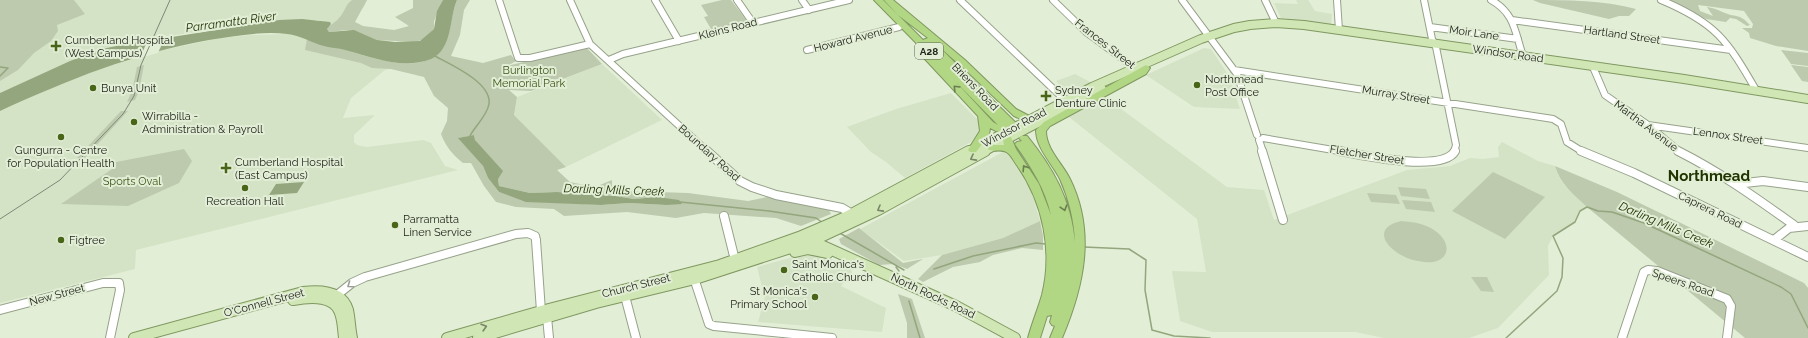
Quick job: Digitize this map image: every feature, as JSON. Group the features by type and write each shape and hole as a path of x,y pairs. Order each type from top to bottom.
{"highway":[{"name":"Briens Road","path":"878,0 896,8 1015,131"},
{"path":"887,4 899,27 982,117 997,128 1015,131 1036,139 1047,150"},
{"name":"A28","path":"887,4 1015,131 1049,189 1058,218 1070,232 1066,258 1066,292 1039,337"},
{"path":"896,8 962,62 1022,117 1008,143 1027,171 1038,191 1048,230 1066,258"},
{"path":"1056,338 1073,294 1066,258 1070,232 1076,212 1066,183 1047,150 1040,134 1041,130 1047,124 1143,72 1140,69"},
{"path":"1012,109 1016,117 1015,131"},
{"path":"973,150 986,131 986,126 982,117"},
{"path":"992,148 1005,147 1014,153"},
{"path":"1039,337 1050,279 1066,258"}],"main road":[{"name":"Windsor Road","path":"831,232 992,148 1015,131 1066,101 1210,37 1234,28 1250,25 1276,23 1304,25 1593,66 1808,99"},
{"name":"Windsor Road","path":"845,224 852,214 973,150 1015,131 1140,69"},
{"path":"845,224 831,232 833,245 849,258"},
{"name":"Church Street","path":"694,276 735,260 831,232"},
{"name":"Church Street","path":"447,338 772,255 809,238"},
{"name":"North Rocks Road","path":"809,238 849,258 956,306 1015,338"},
{"name":"North Rocks Road","path":"772,255 808,250 849,258"},
{"name":"O'Connell Street","path":"134,338 303,292 316,290 334,298"},
{"name":"O'Connell Street","path":"152,338 287,301 314,297 334,298"},
{"path":"334,298 339,310 344,338"},
{"path":"334,298 345,302 348,309 352,338"},
{"name":"Church Street","path":"478,338 544,314"}],"street":[{"path":"499,0 518,58 530,58 590,44 570,0"},
{"path":"655,0 679,41"},
{"path":"737,0 753,23"},
{"path":"802,0 809,10"},
{"name":"Kleins Road","path":"609,60 623,54 849,0"},
{"path":"960,0 1066,101"},
{"name":"Frances Street","path":"1053,0 1086,32 1140,69"},
{"path":"1182,0 1234,70 1240,82 1260,138 1283,220"},
{"path":"1266,0 1276,23"},
{"path":"1337,0 1339,30"},
{"name":"Fletcher Street","path":"1260,138 1397,161 1417,161 1450,157 1455,152 1456,145 1424,0"},
{"path":"1491,0 1506,10 1512,20 1523,56"},
{"path":"1662,0 1705,23 1722,37 1756,90"},
{"name":"Hartland Street","path":"1512,20 1731,50"},
{"name":"Howard Avenue","path":"807,50 899,27"},
{"name":"Moir Lane","path":"1430,27 1518,39"},
{"name":"Boundary Road","path":"590,44 740,181 751,188 768,193 842,208 852,214"},
{"name":"Martha Avenue","path":"1593,66 1605,95 1648,126 1676,150 1704,164 1736,184 1794,225"},
{"name":"Murray Street","path":"1234,70 1558,121"},
{"name":"Caprera Road","path":"1558,121 1561,124 1567,142 1576,149 1634,173 1808,257"},
{"name":"Lennox Street","path":"1648,126 1808,148"},
{"path":"1736,184 1763,181 1808,187"},
{"path":"724,216 735,260"},
{"path":"1774,240 1782,232 1794,225 1808,226"},
{"path":"334,298 352,283 365,277 516,234 528,233 535,236 536,240 544,314 549,338"},
{"name":"Speers Road","path":"1622,338 1627,327 1644,272 1648,270 1656,271 1727,299 1731,306 1727,338"},
{"path":"694,276 709,324 714,326 832,338"},
{"name":"New Street","path":"0,310 103,283 119,283 120,290 110,338"},
{"path":"624,292 636,338"}],"shaded area":[{"name":"Cumberland Hospital (West Campus)","path":"74,0 367,0 364,7 351,18 331,24 318,20 279,20 148,39 102,49 70,61 0,93 0,46 84,14"},
{"name":"Parramatta River","path":"443,0 457,0 454,7 447,41 438,54 431,59 420,62 399,63 377,59 342,49 324,46 292,35 277,33 248,34 181,46 127,60 51,88 0,111 0,93 70,61 102,49 279,20 302,19 330,22 331,24 327,29 329,32 354,30 377,40 395,42 420,41 434,29 437,11"},
{"path":"1296,0 1308,0 1315,11 1332,14 1331,25 1281,18 1274,3 1298,4"},
{"name":"Cumberland Hospital (East Campus)","path":"287,34 420,62 385,70 351,98 343,118 375,115 354,135 354,142 357,145 367,147 423,140 431,143 445,166 458,170 136,250 135,269 0,303 0,111 53,87 113,64 145,54 220,38 250,35"},
{"path":"1204,48 1211,49 1229,76 1240,109 1194,107 1146,75"},
{"path":"602,64 662,120 566,167 514,115 517,97"},
{"path":"1075,74 1094,84 1069,94 1056,81"},
{"path":"951,93 981,124 981,129 971,142 905,178 871,152 847,127 896,109"},
{"path":"1105,97 1227,187 1264,190 1274,220 1407,170 1450,166 1470,158 1483,159 1499,157 1498,147 1502,142 1538,161 1555,166 1564,185 1587,207 1580,211 1575,222 1553,236 1548,246 1549,275 1498,328 1469,338 1384,338 1355,332 1212,332 1180,321 1172,271 1206,272 1197,219 1069,117"},
{"path":"474,135 475,140 503,171 498,179 499,186 530,193 557,192 615,196 634,199 657,197 679,200 682,204 666,205 629,203 601,205 526,202 499,192 488,178 483,166 458,138"},
{"path":"1003,152 1009,155 1031,190 1040,221 1003,238 942,255 904,261 860,229"},
{"path":"304,182 297,193 269,195 276,184"},
{"name":"St Monica's Primary School","path":"814,254 824,256 851,268 852,273 841,286 886,308 882,332 758,322 768,286 762,287 757,267 793,257"}],"green space":[{"path":"0,0 74,0 85,14 57,25 58,31 51,41 34,53 18,70 0,81"},
{"path":"352,0 367,0 355,22 363,26 394,30 409,26 395,17 413,8 413,0 443,0 434,21 434,29 422,40 414,42 377,40 358,32 346,30 329,32 327,29 328,27 339,18"},
{"name":"Burlington Memorial Park","path":"457,0 470,0 464,10 460,35 451,56 483,63 511,55 516,61 507,66 586,47 602,64 531,91 509,90 517,97 514,115 566,167 557,170 570,182 595,187 612,180 612,187 626,191 688,193 748,201 767,197 829,210 831,214 801,226 776,218 704,213 676,218 627,212 564,216 554,209 516,207 496,202 484,186 471,163 463,163 453,154 445,143 441,134 447,121 448,108 434,96 424,77 391,69 372,68 361,63 305,50 307,39 380,60 407,63 430,59 439,52 446,40","holes":["474,135 475,140 498,179 499,186 530,193 557,192 615,196 634,199 657,197 666,205 629,203 601,205 526,201 499,192 488,178 483,166 459,138"]},
{"path":"722,0 731,0 747,21 711,29 704,17 708,16 701,5"},
{"path":"1533,0 1598,2 1636,9 1629,16 1619,16 1609,19 1540,3"},
{"path":"1666,0 1808,0 1808,51 1776,46 1750,38 1749,33 1742,28 1752,28 1753,24 1744,11 1698,5 1700,11 1713,16 1707,7 1740,17 1750,25 1747,26 1736,19 1730,18 1726,22 1706,19"},
{"path":"1781,50 1808,53 1808,66 1791,64"},
{"path":"144,65 139,91 135,100 127,102 132,91 137,67"},
{"path":"1791,65 1808,67 1808,82 1802,81"},
{"path":"121,111 128,111 85,158 77,158"},
{"name":"Sports Oval","path":"184,149 192,161 179,183 128,206 61,204 115,167 111,163"},
{"path":"1555,166 1617,192 1804,283 1808,288 1808,338 1745,338 1572,194 1560,178"},
{"path":"1493,172 1545,197 1505,239 1452,211"},
{"path":"1398,187 1426,189 1430,199 1401,196"},
{"path":"1367,193 1396,195 1400,204 1371,202"},
{"path":"1402,200 1431,202 1435,212 1406,209"},
{"path":"1040,221 1043,236 1043,250 1022,248 993,255 980,262 953,267 923,282 918,279 942,255 1003,238"},
{"path":"1401,221 1416,223 1438,233 1446,244 1447,250 1442,258 1437,261 1421,262 1406,258 1394,251 1386,241 1384,236 1385,231 1387,227"},
{"path":"859,228 903,263 923,259 907,269 894,264 879,265 841,244 839,239"},
{"path":"1471,277 1487,277 1494,292 1481,291"},
{"path":"898,294 912,299 925,338 907,338 907,323"}],"pier":[{"path":"166,35 158,53 140,58 149,37"}],"waterway":[{"name":"Darling Mills Creek","path":"433,55 477,81 484,88 488,96 488,108 470,136"},
{"path":"0,67 8,68 0,76"},
{"name":"Darling Mills Creek","path":"680,202 769,211 816,218 823,223"},
{"name":"Darling Mills Creek","path":"1506,338 1557,291 1562,277 1563,258 1553,236 1575,222 1580,211 1587,207 1598,211 1612,212 1644,223 1781,287 1791,294 1808,328"},
{"name":"Darling Mills Creek","path":"838,232 904,270"},
{"name":"Darling Mills Creek","path":"934,269 973,256 1036,243 1046,244"},
{"name":"Darling Mills Creek","path":"1084,247 1129,249 1146,260 1145,290 1152,330 1174,336 1210,338"},
{"name":"Darling Mills Creek","path":"896,267 899,271"},
{"path":"909,301 920,338"}],"tram line":[{"path":"0,219 60,180 123,114 134,96 141,65 170,0"}],"place":[{"name":"Cumberland Hospital (West Campus)","path":"56,46"},
{"name":"Northmead Post Office","path":"1197,85"},
{"name":"Bunya Unit","path":"93,88"},
{"name":"Sydney Denture Clinic","path":"1046,96"},
{"name":"Wirrabilla - Administration & Payroll","path":"134,122"},
{"name":"Gungurra - Centre for Population Health","path":"61,137"},
{"name":"Cumberland Hospital (East Campus)","path":"226,168"},
{"name":"Recreation Hall","path":"245,188"},
{"name":"Parramatta Linen Service","path":"395,225"},
{"name":"Figtree","path":"61,240"},
{"name":"Saint Monica's Catholic Church","path":"784,270"},
{"name":"St Monica's Primary School","path":"815,297"}],"district":[{"name":"Northmead","path":"1709,176"}]}
